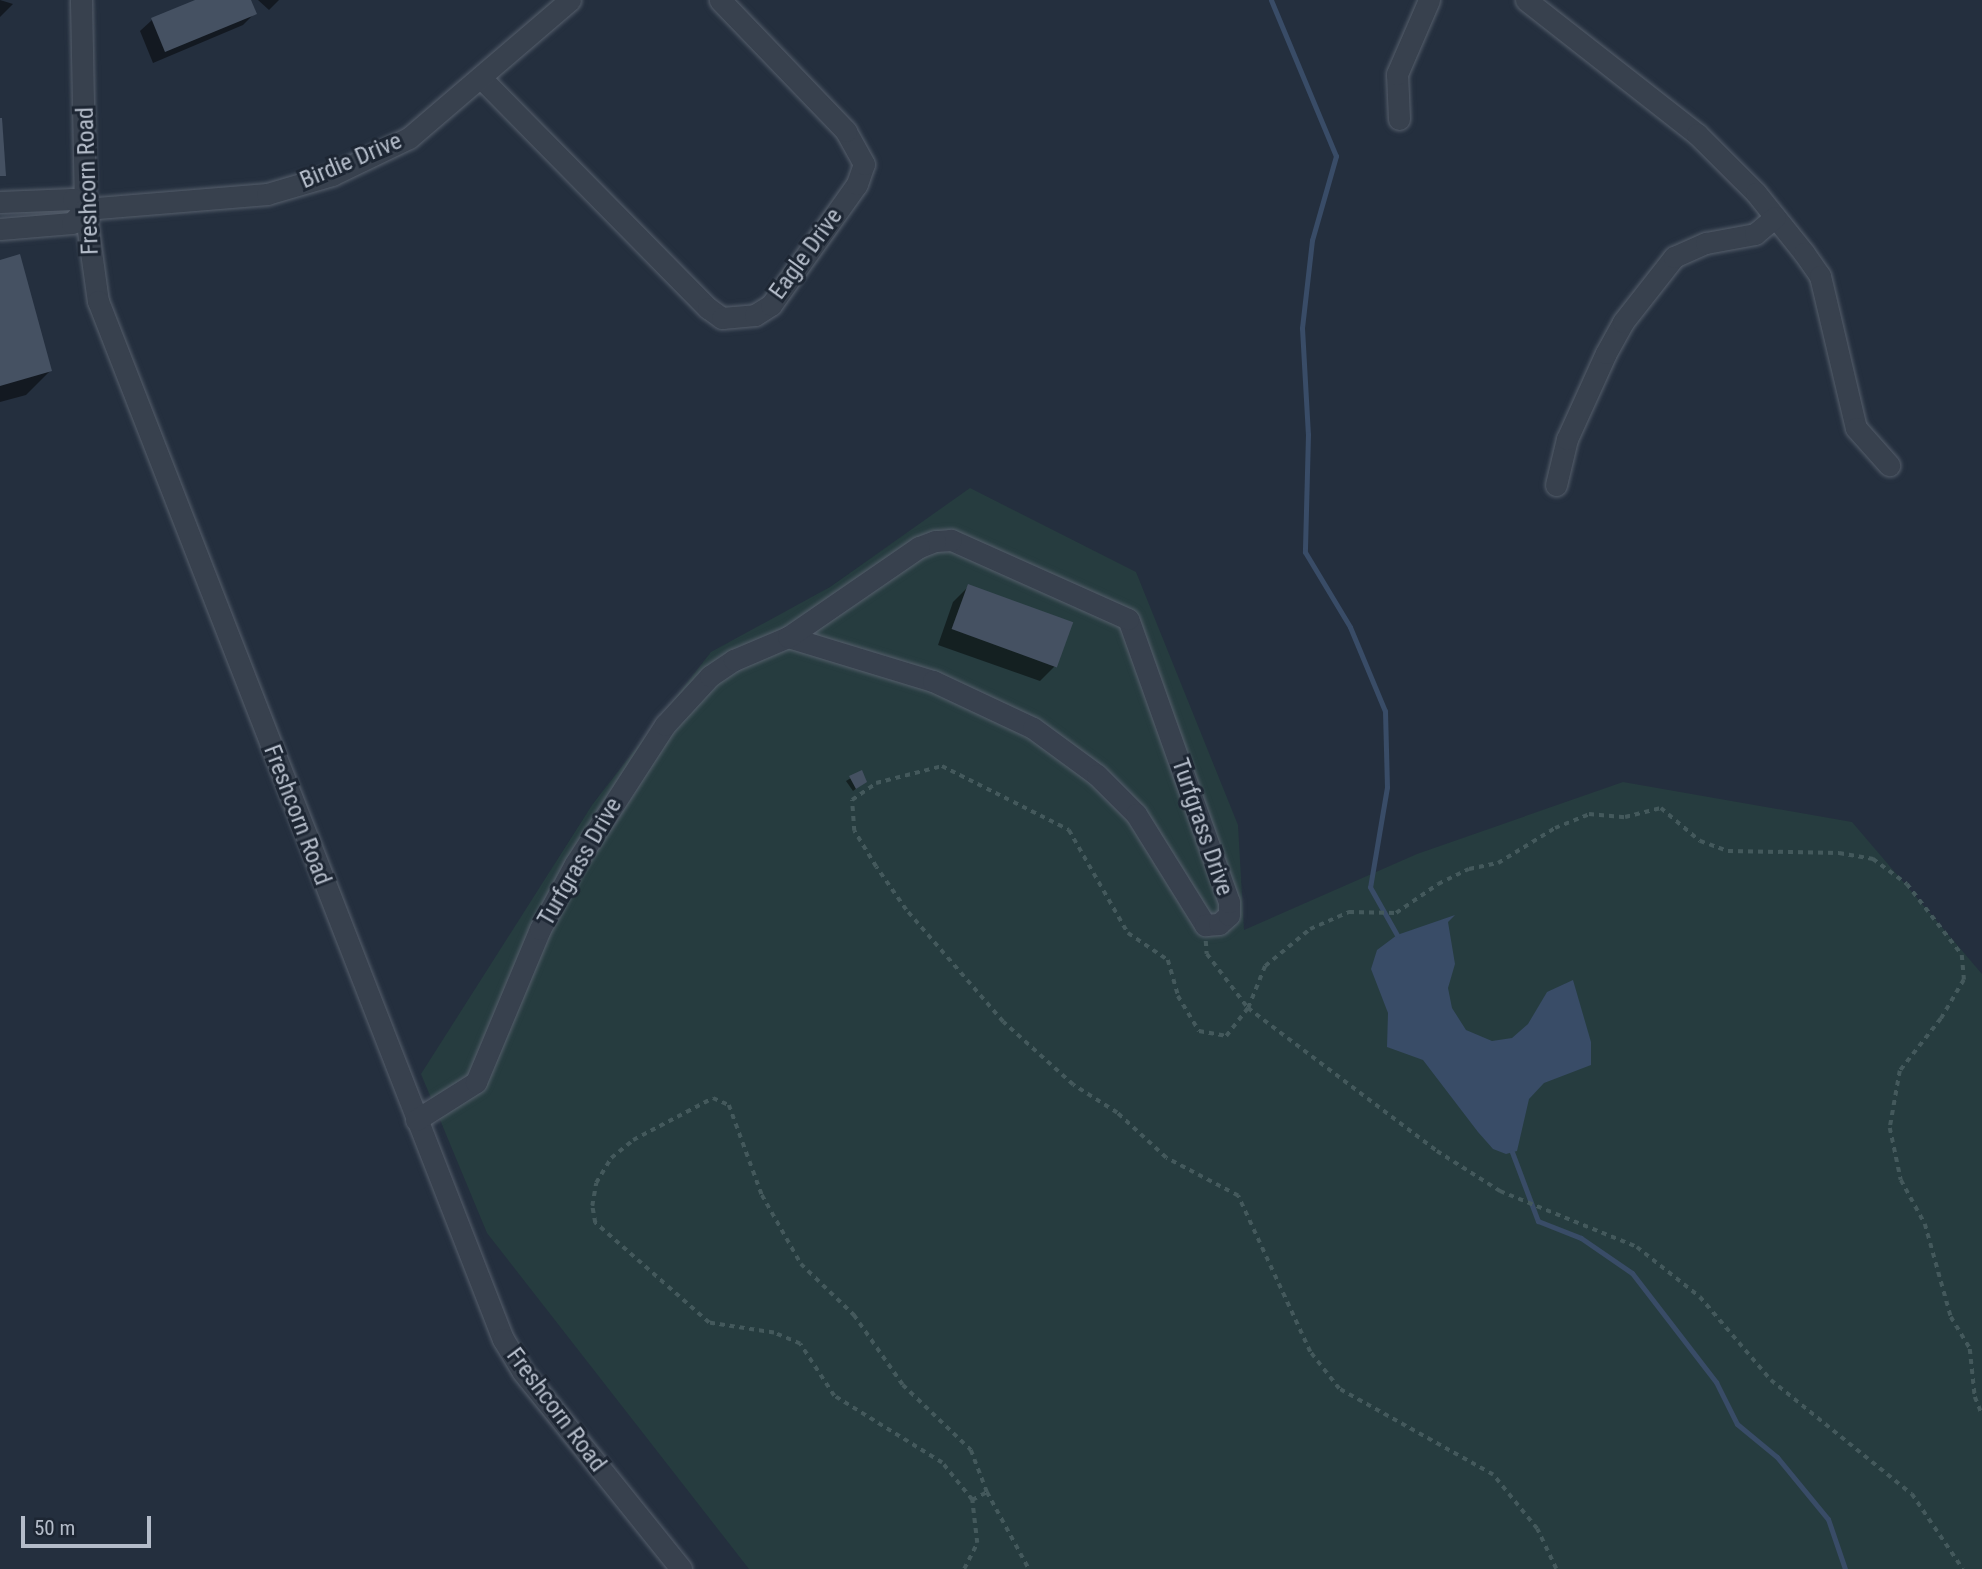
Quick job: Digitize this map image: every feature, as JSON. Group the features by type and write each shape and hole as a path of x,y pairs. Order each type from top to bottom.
{"street":[{"name":"Freshcorn Road","path":"81,0 85,209 98,301 503,1339 522,1371 681,1569"},
{"name":"Birdie Drive","path":"85,209 267,194 332,175 409,138 482,79 570,0"},
{"name":"Eagle Drive","path":"482,79 708,308 722,318 755,315 771,305 858,184 864,164 846,131 720,0"},
{"path":"1399,119 1397,74 1429,0"},
{"path":"1526,0 1697,134 1774,217 1820,276 1856,428 1889,465"},
{"path":"0,202 73,199 85,209 72,223 0,229"},
{"path":"1556,485 1567,439 1606,353 1623,322 1674,257 1706,243 1755,234 1774,217"},
{"name":"Turfgrass Drive","path":"416,1120 476,1082 540,929 575,864 666,724 710,676 734,660 788,637 919,547 936,541 951,540 1128,619 1229,902 1229,915 1219,924 1205,925 1136,814 1068,751 989,705 933,681 788,637"}],"path":[{"path":"1556,1569 1537,1529 1493,1475 1339,1390 1310,1353 1238,1196 1167,1158 1117,1113 1073,1085 1003,1022 906,910 876,867 854,831 852,800 876,783 942,766 977,781 1069,830 1128,933 1168,960 1178,996 1199,1031 1226,1036 1248,1009 1265,966 1310,929 1349,912 1396,913 1438,884 1469,869 1498,863 1555,828 1589,814 1625,817 1661,808 1700,841 1728,850 1839,853 1873,859 1907,884 1962,955 1964,980 1941,1019 1900,1071 1890,1128 1900,1180 1925,1224 1951,1317 1969,1349 1975,1397 1982,1414"},
{"path":"1205,925 1207,954 1248,1009 1437,1151 1500,1191 1637,1247 1700,1297 1771,1380 1912,1494 1963,1569"},
{"path":"964,1569 977,1542 972,1500 942,1463 834,1396 800,1344 774,1333 709,1322 595,1223 592,1206 596,1183 611,1158 633,1140 713,1098 729,1105 762,1195 801,1264 854,1315 903,1385 971,1450 987,1492 1029,1569"},
{"path":"972,1500 987,1492"}],"green space":[{"path":"970,488 1136,572 1238,825 1244,930 1417,854 1623,782 1852,822 1982,974 1982,1569 749,1569 487,1233 421,1074 592,805 711,652 830,587"}],"water":[{"path":"1455,915 1448,922 1455,964 1448,988 1452,1008 1466,1030 1492,1041 1512,1038 1528,1024 1547,992 1573,980 1591,1042 1591,1065 1544,1083 1529,1099 1517,1151 1506,1154 1493,1149 1423,1060 1387,1047 1388,1013 1371,969 1377,950 1397,935"}],"building":[{"path":"195,0 251,0 257,14 165,52 151,18"},
{"path":"2,118 6,176 0,176"},
{"path":"20,254 52,371 0,386 0,260"},
{"path":"968,584 1073,622 1057,667 952,629"},
{"path":"862,770 867,782 856,789 849,776"}],"waterway":[{"path":"1271,0 1336,156 1312,240 1302,328 1308,434 1305,552 1350,627 1385,711 1387,787 1370,887 1397,935"},
{"path":"1512,1152 1538,1221 1581,1238 1632,1273 1716,1382 1737,1424 1777,1457 1828,1519 1845,1569"}]}
